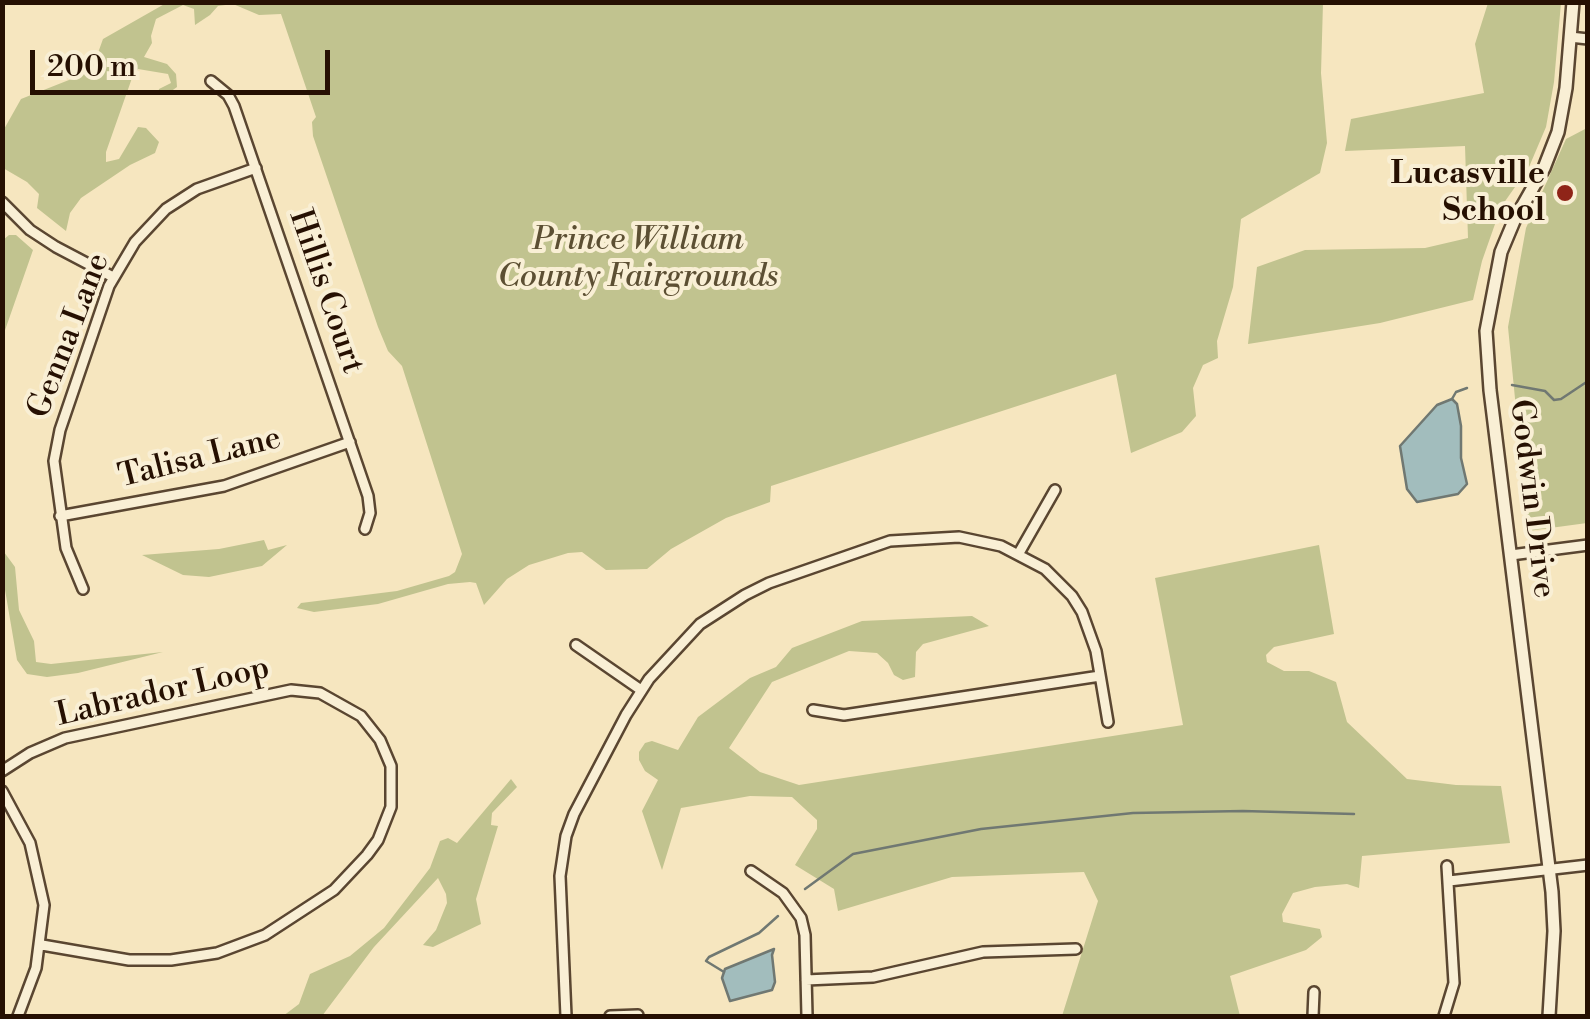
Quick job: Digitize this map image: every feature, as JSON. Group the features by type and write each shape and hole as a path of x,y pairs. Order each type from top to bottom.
{"street":[{"name":"Godwin Drive","path":"1549,1016 1554,930 1550,870 1488,370 1487,319 1506,240 1538,181 1558,132 1573,2"},
{"path":"1570,38 1588,39"},
{"name":"Hillis Court","path":"210,81 228,95 234,106 256,168 370,502 365,529"},
{"name":"Genna Lane","path":"83,589 66,548 60,516 56,444 113,277 135,242 166,209 197,189 256,168"},
{"path":"2,202 30,230 56,248 113,277"},
{"name":"Talisa Lane","path":"60,516 224,486 350,442"},
{"path":"1019,553 1055,490"},
{"path":"566,1016 560,886 566,836 596,768 641,690 682,641 716,612 770,583 868,547 911,538 959,537 1019,553 1045,569 1072,596 1090,629 1108,722"},
{"path":"1511,555 1588,545"},
{"path":"576,645 641,690"},
{"path":"813,710 844,715 1100,676"},
{"name":"Labrador Loop","path":"2,771 65,738 292,690 320,693 361,716 380,740 390,766 391,807 367,855 334,890 265,936 217,952 171,960 129,960 42,945"},
{"path":"2,792 21,822 38,866 44,905 42,945 18,1016"},
{"path":"1448,881 1588,865"},
{"path":"1444,1016 1454,983 1447,866"},
{"path":"751,872 783,893 799,913 804,930 807,1016"},
{"path":"806,980 874,977 982,952 1076,949"},
{"path":"1313,1016 1314,992"},
{"path":"610,1016 638,1015"}],"green space":[{"name":"Prince William County Fairgrounds","path":"168,2 1323,3 1321,73 1327,143 1320,173 1241,219 1233,287 1217,341 1218,358 1203,365 1193,388 1196,416 1182,432 1131,453 1116,374 771,486 770,502 726,518 671,549 647,569 606,570 582,552 568,553 529,565 507,579 484,605 476,583 470,582 448,584 378,604 314,612 297,608 301,603 397,591 449,576 455,572 462,554 402,366 388,351 378,327 313,136 312,122 316,117 281,14 259,15 233,4 218,6 195,25 194,9 183,5 156,19 152,43 144,57 167,64 176,74 177,87 166,95 158,95 159,89 171,83 168,74 138,69 106,152 106,162 119,159 138,127 146,128 159,142 155,153 81,198 70,213 66,231 37,208 39,194 27,182 3,168 3,131 21,99 79,76 94,64 103,39"},
{"path":"1488,3 1561,3 1546,127 1529,167 1501,207 1473,300 1380,323 1248,344 1257,267 1305,250 1425,248 1468,238 1465,146 1345,151 1351,119 1484,93 1475,44"},
{"path":"1587,128 1587,523 1528,531 1508,327 1526,228 1566,139"},
{"path":"16,235 33,250 3,336 3,240"},
{"path":"264,540 268,550 287,545 262,566 209,577 183,575 142,555 219,549"},
{"path":"1319,545 1334,634 1274,647 1266,655 1267,662 1284,671 1309,671 1336,682 1347,722 1407,779 1501,786 1510,843 1362,856 1359,888 1347,884 1293,893 1282,914 1283,922 1320,929 1322,937 1306,950 1230,976 1240,1016 1062,1016 1098,901 1084,872 952,877 838,911 834,889 795,865 817,829 817,820 792,797 750,796 681,808 662,870 642,811 658,780 645,771 639,752 652,741 678,750 698,717 750,678 776,667 792,648 862,621 972,616 989,626 923,644 916,652 915,677 903,680 894,675 877,653 849,651 772,682 729,748 760,772 799,785 1183,725 1155,578"},
{"path":"4,552 15,567 19,610 34,641 36,662 51,664 163,652 78,673 47,677 27,674 17,660 3,578"},
{"path":"511,779 517,787 492,813 491,825 498,826 476,899 481,924 433,947 423,945 436,930 447,903 438,878 374,947 322,1016 283,1016 299,1004 310,974 350,956 384,928 430,868 440,841 448,838 457,843"}],"water":[{"path":"1452,399 1457,404 1461,426 1461,458 1467,484 1458,494 1417,502 1407,489 1400,446 1437,405"},
{"path":"774,949 772,990 730,1001 722,978 725,969"}],"waterway":[{"path":"1512,385 1545,391 1554,400 1588,381"},
{"path":"1452,399 1456,392 1467,388"},
{"path":"805,889 853,854 981,829 1133,813 1354,814"},
{"path":"724,972 706,961 709,957 759,933 778,916"}],"place":[{"name":"Lucasville School","path":"1565,193"}]}
